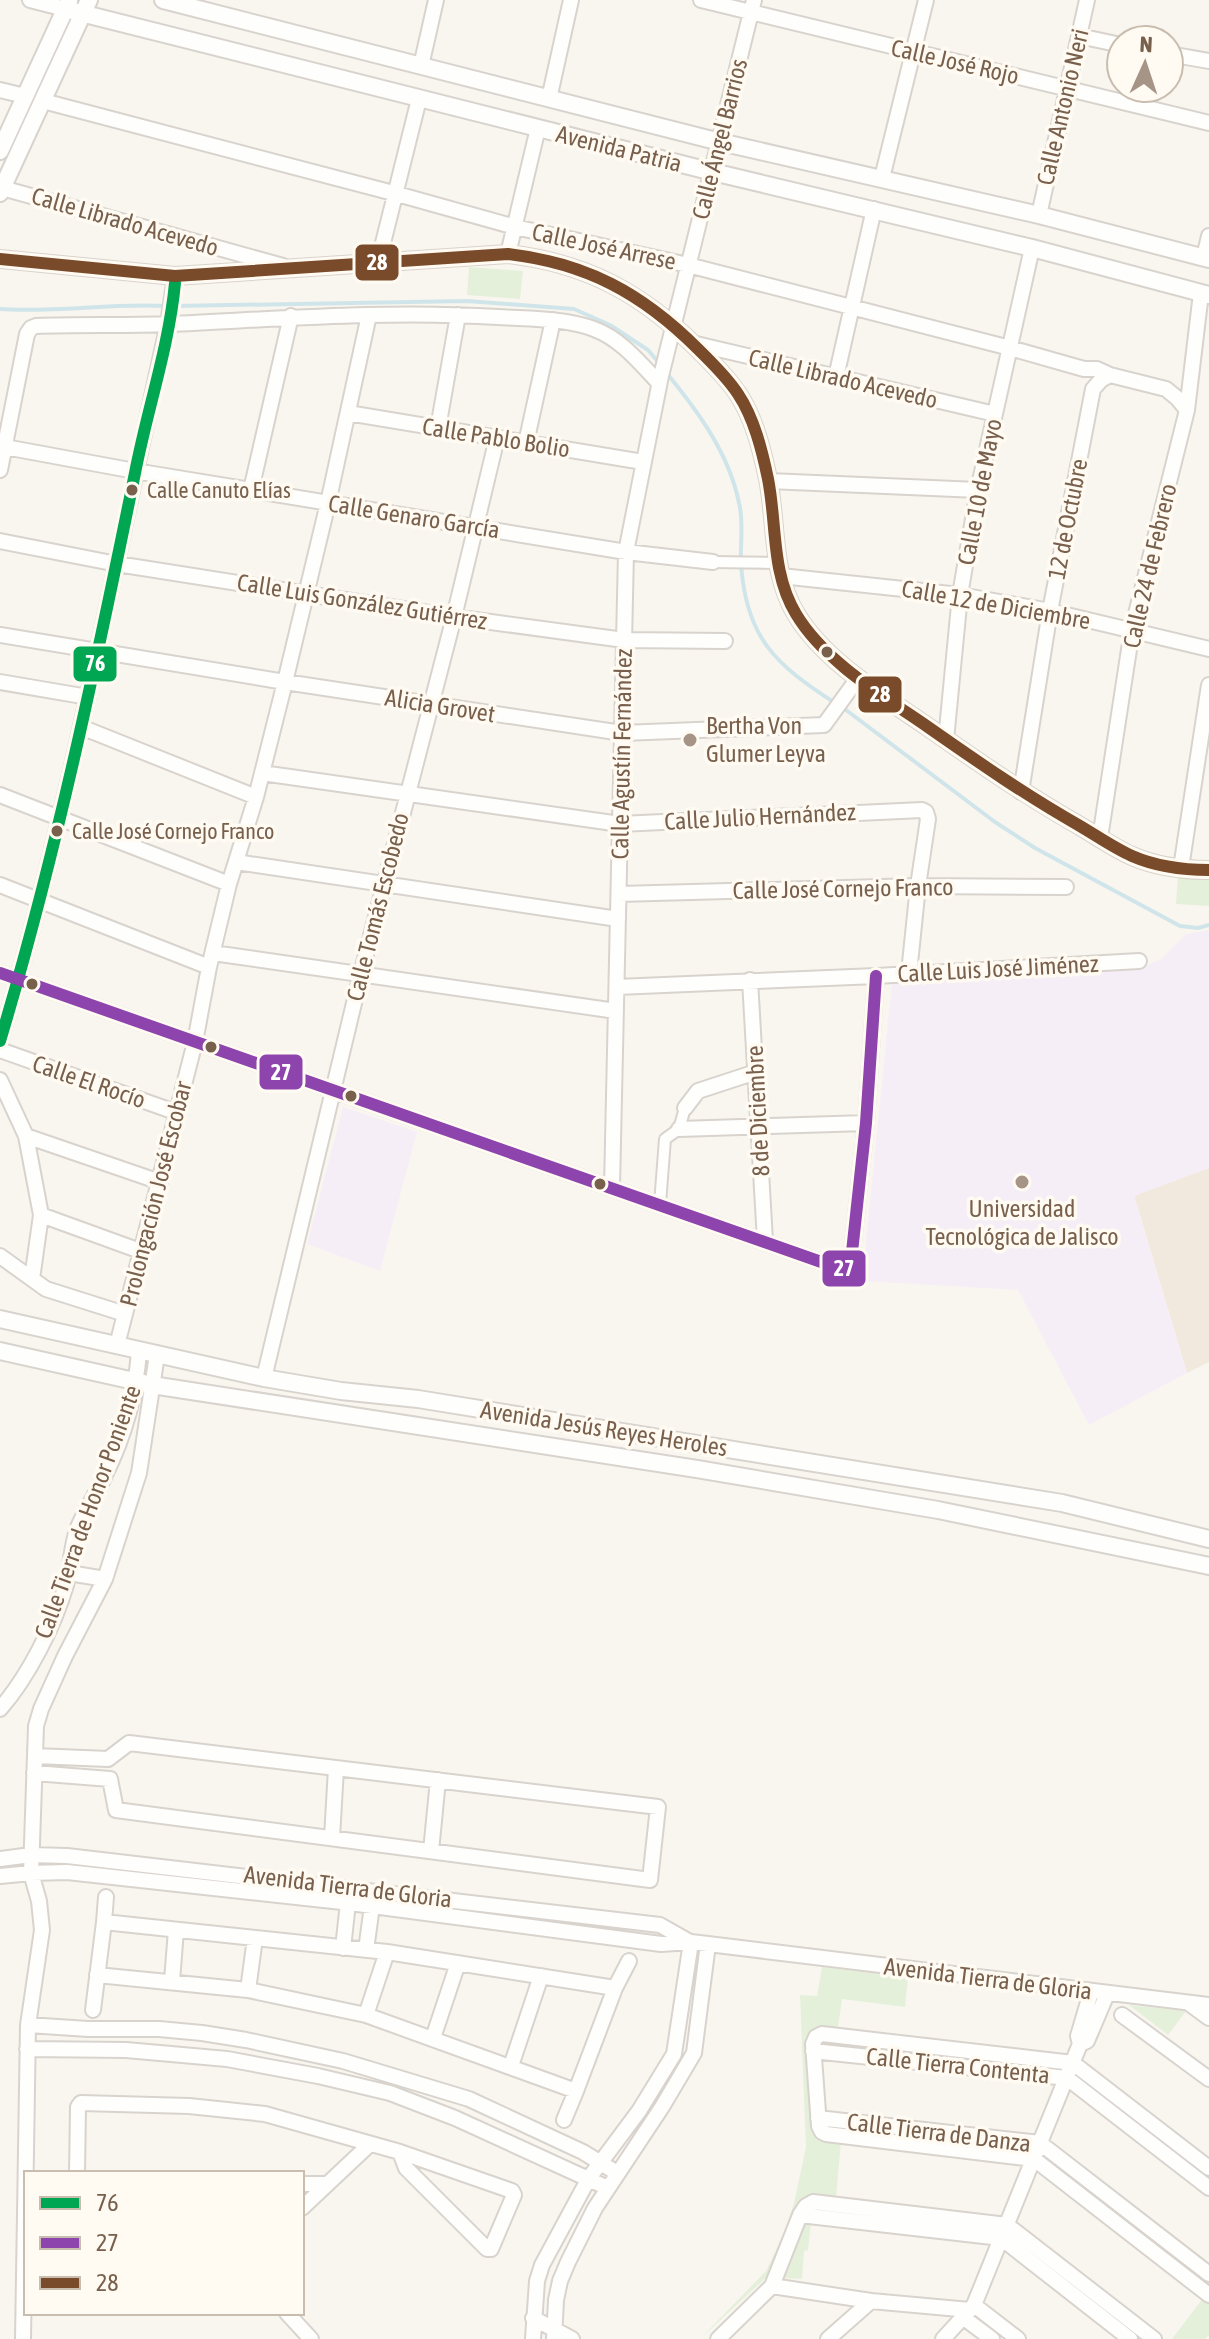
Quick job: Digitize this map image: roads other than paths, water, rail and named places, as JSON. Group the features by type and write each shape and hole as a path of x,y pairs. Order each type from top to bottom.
{"street":[{"name":"Avenida Patria","path":"30,0 86,7 419,99 1032,248 1205,294"},
{"name":"Avenida Patria","path":"163,0 720,142 1039,215 1206,258"},
{"path":"421,66 436,0"},
{"path":"549,99 571,0"},
{"name":"Calle José Rojo","path":"701,0 753,6 914,52 1209,123"},
{"path":"882,178 926,0"},
{"name":"Calle Antonio Neri","path":"1039,215 1087,0"},
{"path":"0,151 67,5"},
{"name":"Calle Ángel Barrios","path":"672,330 753,6"},
{"path":"1,191 86,7"},
{"path":"1079,36 1105,42"},
{"path":"1185,57 1209,61"},
{"path":"0,90 25,96"},
{"path":"378,263 419,99"},
{"name":"Calle José Arrese","path":"43,101 515,227 688,265 1166,389"},
{"path":"508,254 538,128"},
{"name":"Calle Librado Acevedo","path":"1,191 293,269"},
{"path":"836,377 874,209"},
{"path":"1206,258 1209,236"},
{"name":"Calle 10 de Mayo","path":"946,740 960,595 978,490 1032,248"},
{"path":"0,259 175,282 293,269 508,254 576,267 628,291 672,330 692,343 725,376 738,394 749,415 769,481 780,569 795,613 854,684 946,740 1021,792 1134,857 1181,868 1209,870"},
{"path":"0,1041 60,820 175,282"},
{"name":"Calle 24 de Febrero","path":"1100,838 1132,630 1187,410 1205,294"},
{"path":"0,470 27,334 31,328 40,326 369,315 458,315 553,320 592,328 609,336 660,379"},
{"name":"Prolongación José Escobar","path":"117,1345 178,1113 229,884 256,797 285,682 369,315"},
{"path":"438,428 458,315"},
{"path":"251,490 291,316"},
{"path":"526,443 553,320"},
{"name":"Calle Agustín Fernández","path":"612,1187 626,552 672,330"},
{"name":"Calle Librado Acevedo","path":"692,343 995,414"},
{"path":"1084,369 1093,389 1110,375"},
{"path":"1187,410 1166,389 1192,375"},
{"name":"12 de Octubre","path":"1021,792 1050,611 1093,389"},
{"name":"Calle Pablo Bolio","path":"348,413 643,462"},
{"name":"Calle Tomás Escobedo","path":"264,1378 383,885 454,617 497,438"},
{"name":"Calle Genaro García","path":"5,447 626,552 713,562 757,563 780,569"},
{"path":"769,481 978,490"},
{"name":"Calle Luis González Gutiérrez","path":"0,541 117,564 454,617 624,640 725,641"},
{"name":"Calle 12 de Diciembre","path":"780,569 1050,611 1209,649"},
{"name":"Alicia Grovet","path":"0,635 622,733 824,725 854,684"},
{"path":"0,682 88,697"},
{"path":"1181,868 1209,685"},
{"path":"81,727 256,797"},
{"name":"Calle Julio Hernández","path":"262,773 620,824 918,810 926,812 928,819 918,886"},
{"path":"0,795 229,884"},
{"path":"236,862 618,919"},
{"path":"0,885 211,960 361,974 616,1011"},
{"path":"909,973 918,886"},
{"name":"Calle José Cornejo Franco","path":"619,894 918,886 1066,887"},
{"name":"Calle Luis José Jiménez","path":"617,987 1139,961"},
{"path":"0,973 841,1269 848,1268 851,1261 866,1123 876,976"},
{"name":"8 de Diciembre","path":"750,980 765,1241"},
{"name":"Calle El Rocío","path":"0,1050 178,1113"},
{"path":"679,1129 685,1108 698,1091 756,1072"},
{"path":"0,1080 26,1136 41,1215 32,1279"},
{"path":"660,1204 665,1139 679,1129 866,1123"},
{"path":"26,1136 160,1182"},
{"path":"41,1215 143,1252"},
{"path":"0,1256 56,1293 125,1314"},
{"name":"Avenida Jesús Reyes Heroles","path":"0,1319 264,1378 341,1391 418,1399 1062,1503 1209,1539"},
{"name":"Avenida Jesús Reyes Heroles","path":"0,1351 144,1383 697,1469 938,1510 1209,1566"},
{"name":"Calle Tierra de Honor Poniente","path":"0,1709 40,1647 62,1597 78,1529 106,1474 144,1383 139,1351"},
{"path":"26,2171 28,2025 42,1930 39,1901 31,1873 37,1718 105,1579 139,1473 144,1383 157,1355"},
{"path":"938,1510 946,1484"},
{"path":"69,1573 105,1579"},
{"path":"34,1773 110,1779 116,1810 650,1880 658,1807 129,1743 108,1759 35,1756"},
{"path":"332,1838 336,1768"},
{"path":"431,1851 438,1780"},
{"name":"Avenida Tierra de Gloria","path":"0,1859 31,1855 67,1856 346,1887 660,1925 691,1942"},
{"name":"Avenida Tierra de Gloria","path":"0,1876 67,1872 348,1903 661,1944 691,1942 1209,2005"},
{"path":"93,2010 106,1897"},
{"path":"343,1948 348,1903"},
{"path":"366,1950 372,1906"},
{"path":"104,1922 387,1952 615,1988"},
{"path":"172,1981 176,1930"},
{"path":"248,1990 255,1938"},
{"path":"544,2336 533,2318 542,2265 589,2178 639,2111 674,2054 691,1942"},
{"path":"544,2336 568,2262 617,2173 694,2053 708,1944"},
{"path":"366,2015 387,1952"},
{"path":"564,2120 615,1988 629,1961"},
{"path":"433,2038 458,1963"},
{"path":"97,1975 248,1990 366,2015 576,2091"},
{"path":"511,2066 541,1976"},
{"path":"943,2339 969,2311 1080,2044 1087,2041 1099,1993"},
{"path":"1189,2003 1209,2018"},
{"path":"1122,2015 1209,2079"},
{"path":"28,2025 202,2033 343,2061 469,2099 600,2161 617,2173"},
{"name":"Calle Tierra Contenta","path":"1209,2168 1073,2063 822,2034 816,2037 813,2044 813,2051 1067,2078 1209,2188"},
{"path":"27,2049 126,2050 227,2059 390,2093 455,2118 608,2188"},
{"path":"813,2051 820,2125"},
{"path":"77,2171 78,2107 81,2103 189,2106 265,2114 400,2152 514,2192 491,2249 487,2249 406,2168 400,2152"},
{"name":"Calle Tierra de Danza","path":"820,2125 1040,2143 1209,2274"},
{"name":"Calle Tierra de Danza","path":"820,2125 826,2134 1034,2159 1209,2295"},
{"path":"304,2206 370,2144"},
{"path":"304,2184 327,2184"},
{"path":"718,2339 772,2286 800,2215 813,2202 1004,2232 1154,2339"},
{"path":"800,2215 1004,2232 1130,2339"},
{"path":"23,2339 24,2280"},
{"path":"772,2286 871,2301 969,2311 1018,2339"},
{"path":"828,2339 871,2301"},
{"path":"969,2311 992,2339"},
{"path":"289,2315 311,2339"},
{"path":"533,2318 544,2336"},
{"path":"544,2336 572,2339"}],"waterway":[{"path":"174,306 467,301 574,309 610,325 648,350 660,364"},
{"path":"0,309 165,306"},
{"path":"665,371 689,401 728,467 741,518 744,590 757,630 780,661 835,703"},
{"path":"842,707 995,822 1035,848 1180,926 1198,928 1209,925"}],"place":[{"name":"Calle Canuto Elías","path":"132,490"},
{"name":"Bertha Von Glumer Leyva","path":"690,740"},
{"name":"Calle José Cornejo Franco","path":"57,831"},
{"name":"Universidad Tecnológica de Jalisco","path":"1022,1182"}]}
